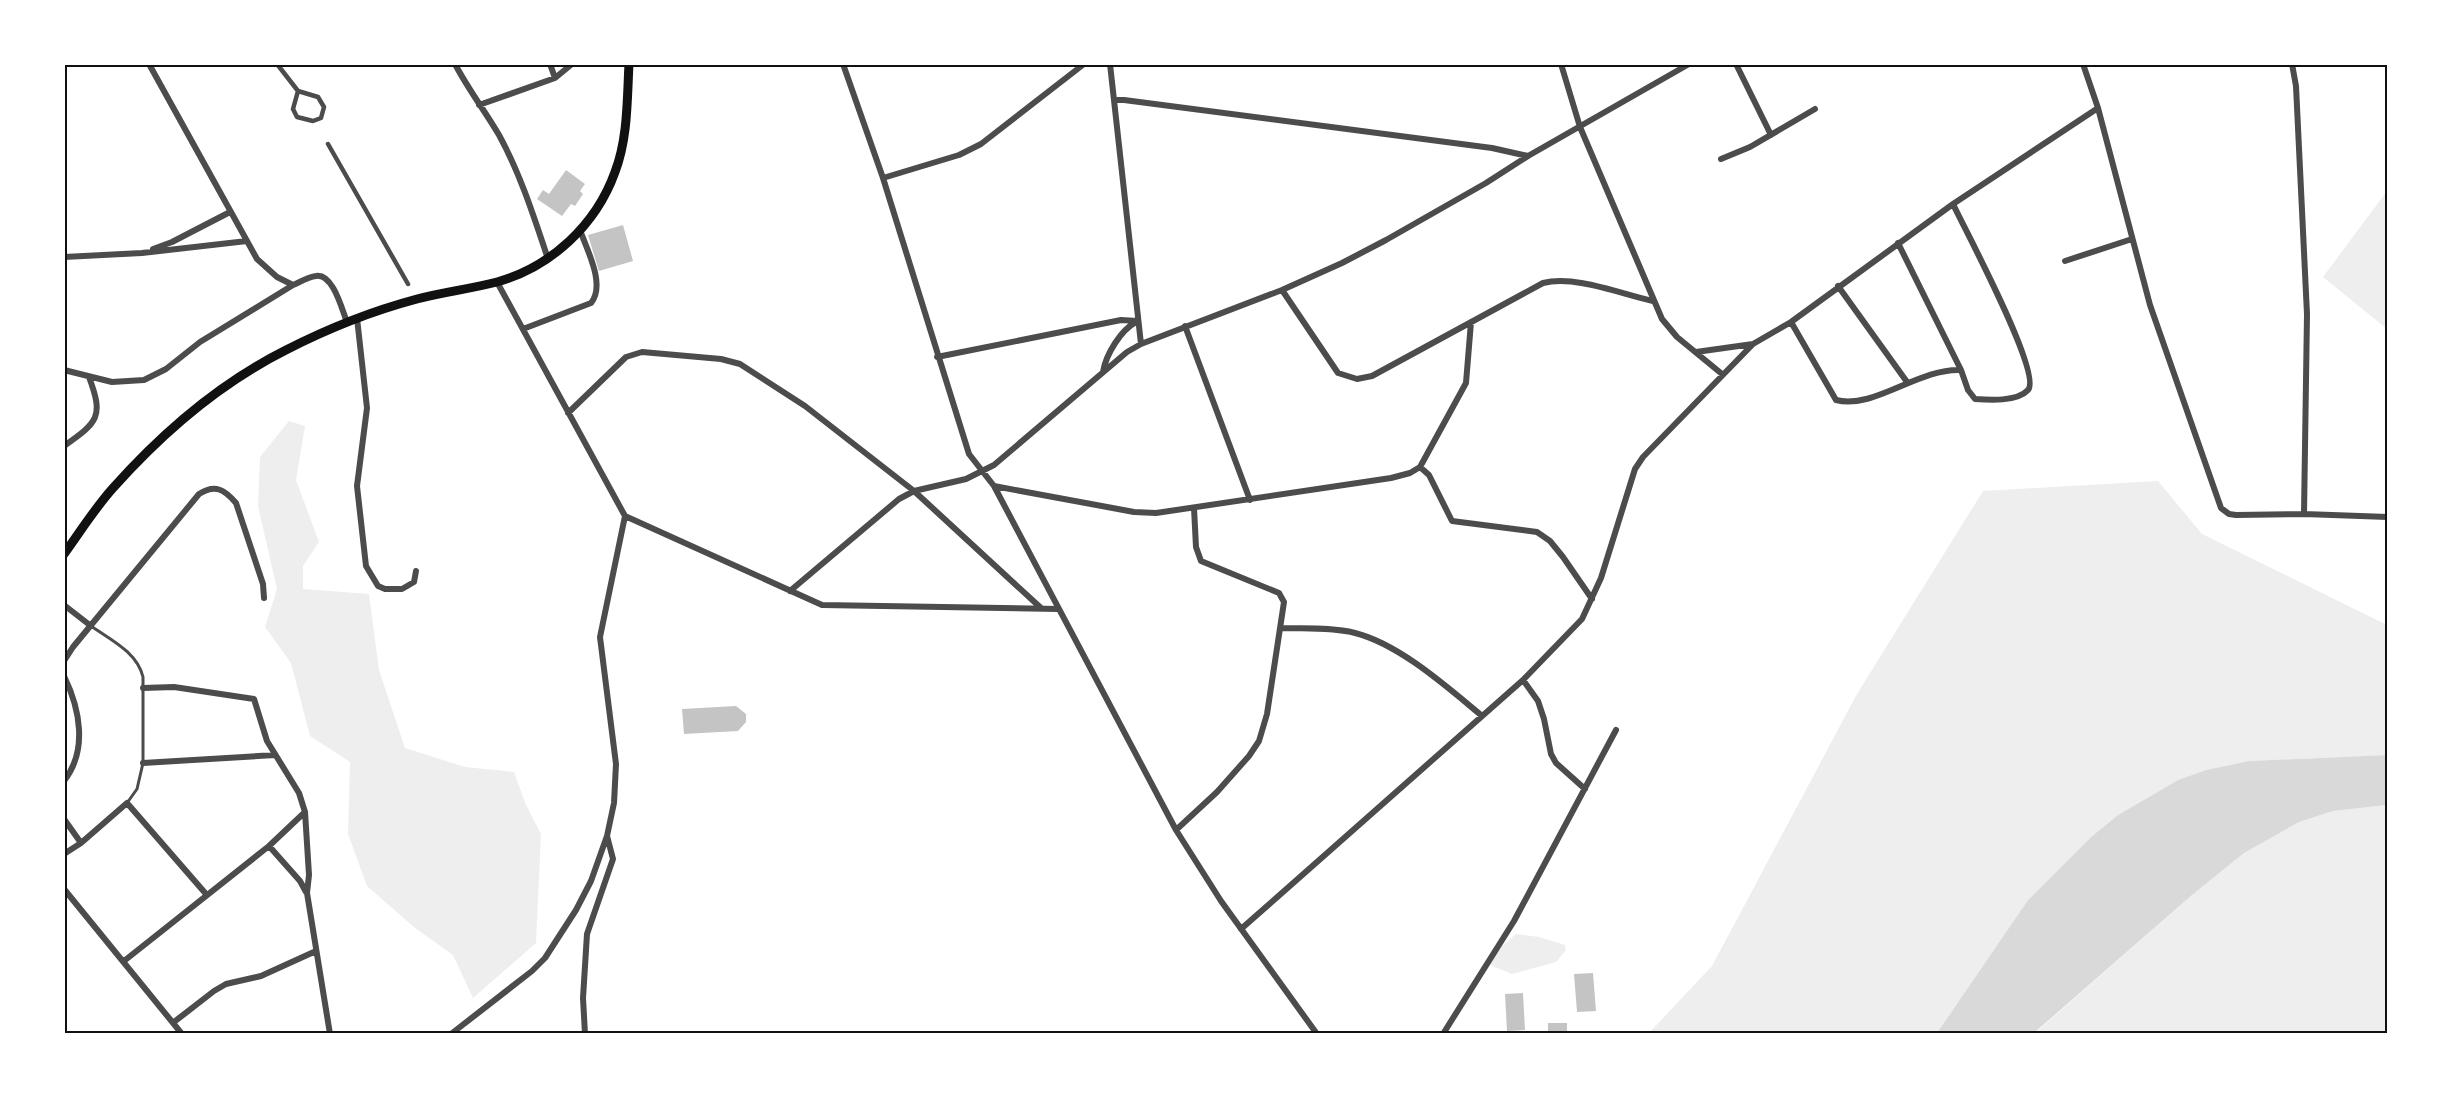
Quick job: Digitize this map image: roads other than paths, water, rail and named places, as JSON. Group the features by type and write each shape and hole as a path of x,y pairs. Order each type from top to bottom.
{"main road":[{"path":"64,554 112,490 173,428 256,366 285,350 357,318 417,299 497,282 522,273 548,259 595,214 616,171 625,131 629,64"}],"street":[{"path":"149,64 257,259 277,277 293,285"},
{"path":"277,64 298,91 318,97 324,107 321,118 313,121 297,117 293,109 298,91"},
{"path":"455,64 499,136 511,161 548,259"},
{"path":"550,64 555,78"},
{"path":"479,105 555,78 572,64"},
{"path":"843,64 883,178 969,454 994,486 1176,830 1241,929 1317,1034"},
{"path":"883,178 959,155 981,144 1084,64"},
{"path":"1110,64 1141,344"},
{"path":"1561,64 1580,127 1662,319 1673,332 1722,374"},
{"path":"790,591 899,499 914,491 982,472 994,465 1103,372 1141,344 1282,290 1342,263 1486,183 1528,156 1689,64"},
{"path":"1736,64 1771,135"},
{"path":"2083,64 2098,108 2150,305 2221,508 2229,514 2236,515 2388,516"},
{"path":"2292,64 2296,86 2307,314 2304,514"},
{"path":"1114,100 1124,99 1492,148 1528,156"},
{"path":"1241,929 1523,680 1582,619 1601,578 1635,469 1643,457 1753,344 1791,322 1953,204 2098,108"},
{"path":"1721,159 1750,147 1815,109"},
{"path":"328,144 408,284"},
{"path":"1898,243 1961,370 1968,390 1975,399 2014,397 2028,391 2031,385 2029,374 2010,320 1953,204"},
{"path":"142,253 172,242 230,212"},
{"path":"523,328 591,303 596,297 593,270 580,230"},
{"path":"2065,261 2132,238"},
{"path":"64,257 142,253 247,241"},
{"path":"64,370 119,383 144,380 166,369 200,342 293,285 314,276 326,279 336,293 347,322"},
{"path":"1282,290 1338,373 1357,379 1372,376 1534,287 1553,281 1576,283 1653,301"},
{"path":"497,282 626,516 822,605 1058,609"},
{"path":"1838,286 1907,382"},
{"path":"357,318 367,408 357,486 366,566 378,586 385,589 402,589 414,582 416,571"},
{"path":"937,357 1121,320 1138,321"},
{"path":"1103,372 1105,362 1127,327 1138,321"},
{"path":"994,486 1134,512 1156,513 1391,478 1410,473 1420,467 1466,383 1471,322"},
{"path":"1791,322 1836,400 1859,402 1907,382 1941,372 1961,370"},
{"path":"1185,326 1250,500"},
{"path":"1696,352 1753,344"},
{"path":"568,413 626,357 642,352 720,359 740,364 805,406 914,491 1041,608"},
{"path":"64,446 88,429 96,416 97,399 89,376"},
{"path":"1420,467 1429,475 1452,521 1537,532 1550,541 1563,556 1592,599"},
{"path":"64,661 199,494 207,489 216,488 227,492 236,503 263,584 264,598"},
{"path":"1176,830 1217,792 1249,756 1259,741 1267,714 1284,602 1279,593 1201,561 1196,547 1194,508"},
{"path":"451,1034 532,971 544,958 576,910 591,881 607,836 614,804 616,764 600,637 626,516"},
{"path":"64,605 91,626"},
{"path":"1281,628 1339,630 1368,637 1416,663 1481,716"},
{"path":"64,676 74,697 79,724 77,760 64,781"},
{"path":"1523,680 1538,701 1551,754 1556,763 1585,789"},
{"path":"143,688 174,687 254,699 267,741 299,793 305,812 309,875 307,893 330,1034"},
{"path":"1443,1034 1515,921 1616,730"},
{"path":"143,763 275,755"},
{"path":"64,854 81,843 127,803 206,894"},
{"path":"124,961 269,846 305,812"},
{"path":"64,819 81,843"},
{"path":"585,1034 583,998 587,934 613,859 607,836"},
{"path":"269,846 300,881 307,893"},
{"path":"64,889 182,1034"},
{"path":"174,1022 226,984 261,976 316,951"}],"lane":[{"path":"91,626 132,655 140,666 143,688 143,763 137,789 127,803"}]}
